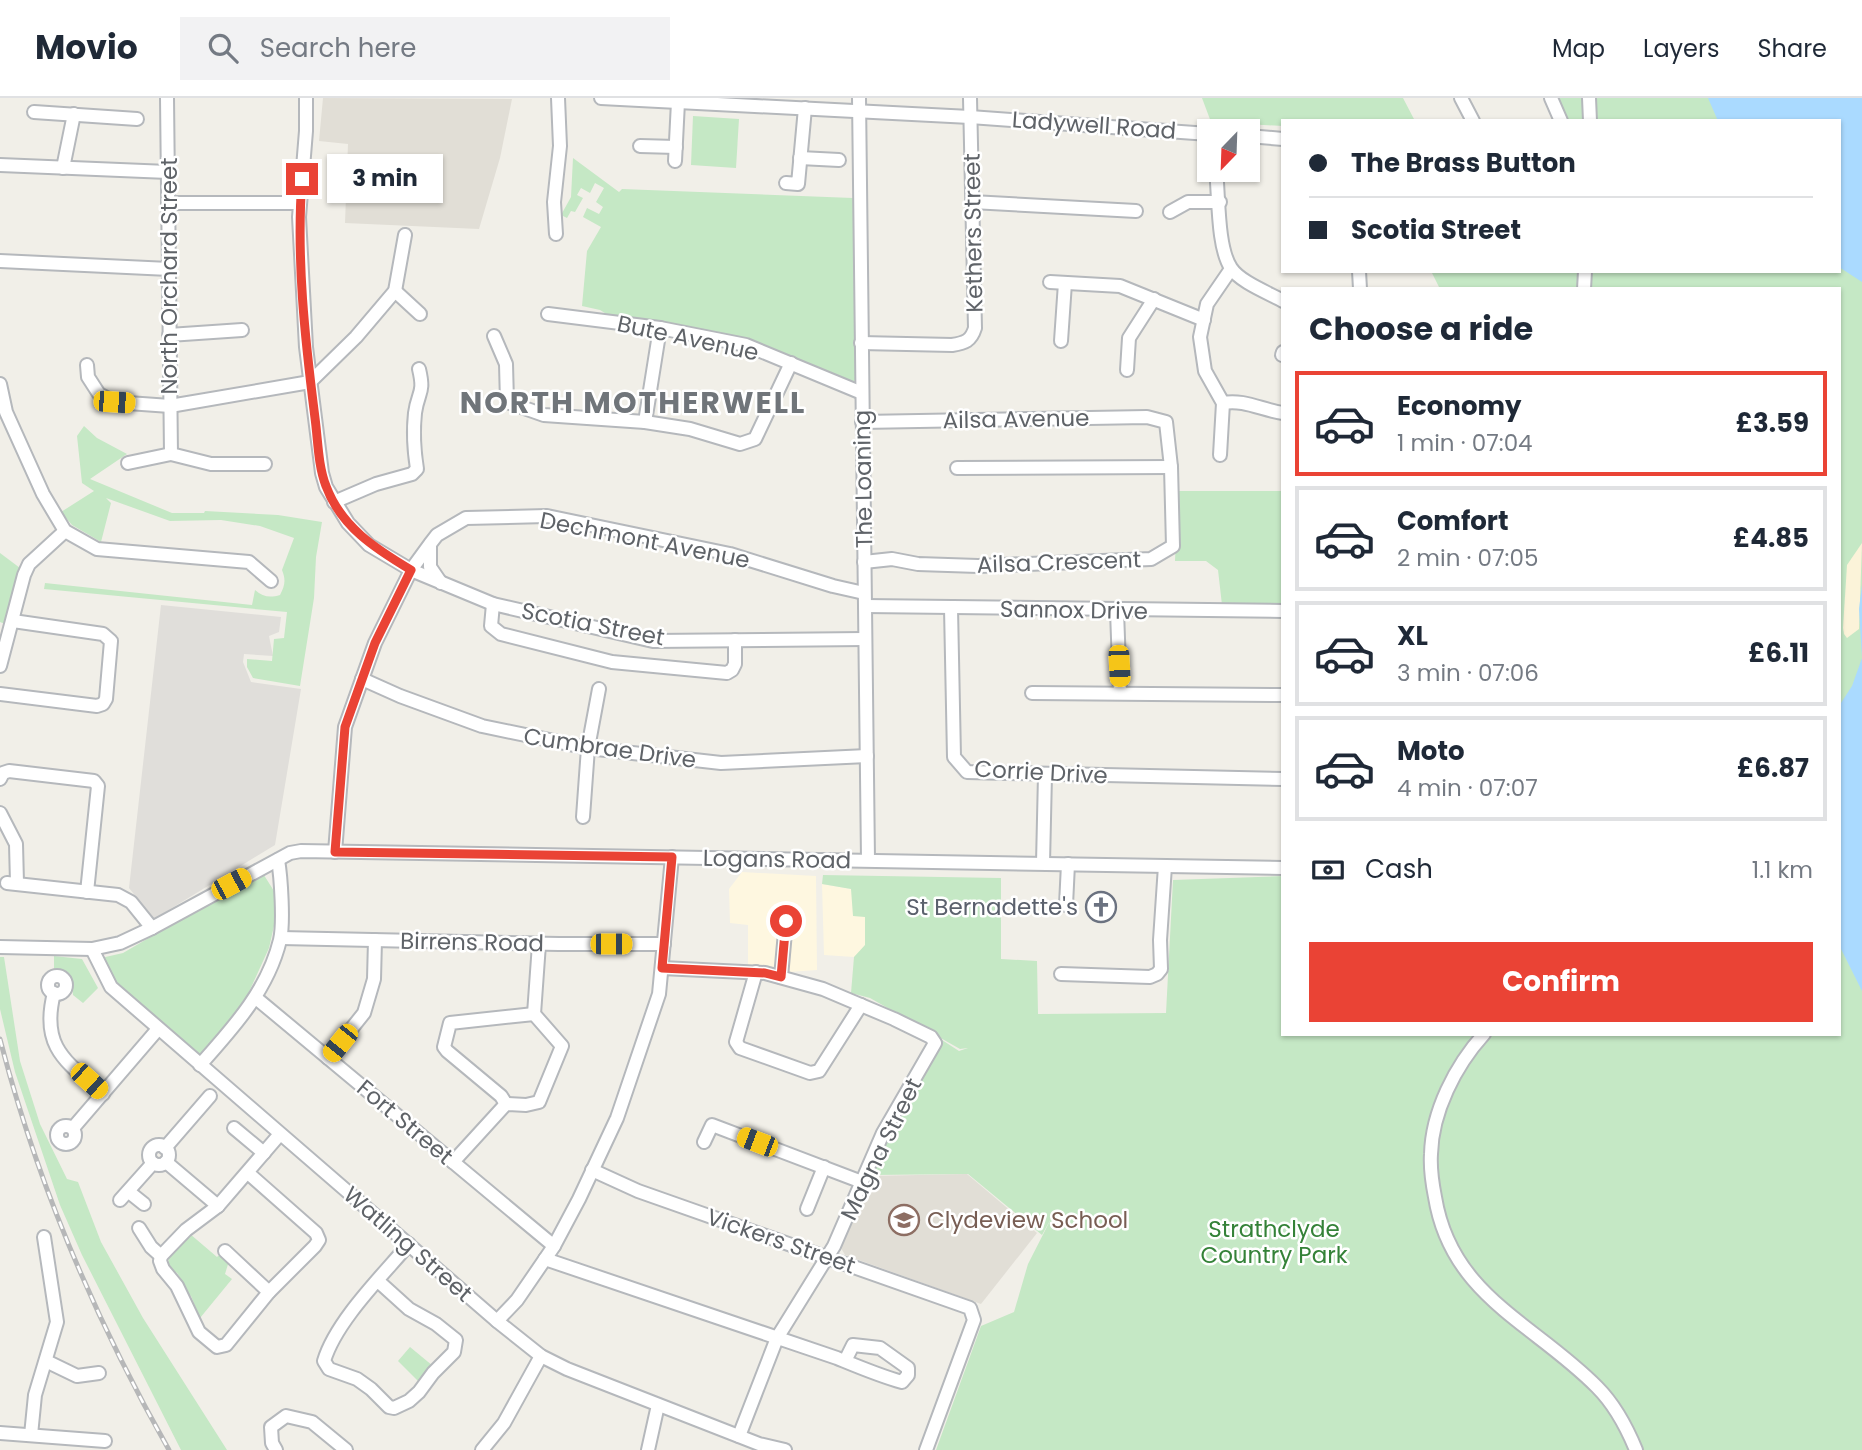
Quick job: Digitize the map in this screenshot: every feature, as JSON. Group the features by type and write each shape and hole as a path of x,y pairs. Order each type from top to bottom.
{"street":[{"name":"North Orchard Street","path":"167,98 171,454"},
{"name":"Scotia Street","path":"306,98 299,217 306,347 322,473 334,502 348,523 369,545 411,570 493,604 653,641 865,639"},
{"path":"556,234 554,202 561,146 558,98"},
{"name":"Ladywell Road","path":"601,98 744,102 806,108 859,104 970,117 1197,133"},
{"name":"Kethers Street","path":"861,343 952,345 965,343 972,338 975,328 970,98"},
{"path":"1461,98 1472,119"},
{"path":"1551,98 1560,119"},
{"path":"1589,98 1590,119"},
{"path":"675,161 678,102"},
{"name":"The Loaning","path":"859,104 868,860"},
{"path":"786,183 798,184 806,108"},
{"path":"34,112 137,119"},
{"path":"63,168 74,114"},
{"path":"1260,137 1281,139"},
{"path":"640,146 676,147"},
{"path":"800,158 839,160"},
{"path":"0,165 168,172"},
{"path":"1218,182 1219,231 1231,269 1251,284 1281,300"},
{"path":"972,202 1136,211"},
{"path":"1170,212 1188,202 1220,202"},
{"path":"169,204 300,203"},
{"path":"87,365 88,377 99,394 114,402 170,406 310,382 356,337 395,292 405,234"},
{"path":"0,261 169,269"},
{"path":"1220,455 1223,402 1205,371 1200,337 1207,304 1231,269"},
{"path":"1050,282 1120,286 1204,320"},
{"path":"1048,330 1062,336 1065,284"},
{"path":"395,292 421,314"},
{"path":"1127,370 1135,344 1129,338 1154,299"},
{"name":"Bute Avenue","path":"548,314 660,328 746,345 862,393"},
{"path":"645,422 660,328"},
{"path":"169,335 242,330"},
{"path":"494,336 506,364 507,402 544,415 645,422 690,429 740,444 754,439 791,363"},
{"path":"334,502 376,484 412,474 418,469 414,447 415,411 423,388 419,369"},
{"path":"0,384 6,412 43,494 65,531 97,549 248,562 271,581"},
{"path":"1223,402 1237,400 1263,410 1281,413"},
{"name":"Ailsa Avenue","path":"862,422 1147,417 1166,422 1168,426"},
{"name":"Ailsa Crescent","path":"864,562 892,559 918,564 978,566 1151,559 1172,546 1168,426"},
{"path":"128,463 171,454 211,464 265,464"},
{"path":"957,468 1171,467"},
{"name":"Dechmont Avenue","path":"335,852 345,727 375,643 411,570 430,544 437,535 467,518 547,516 730,554 833,586 864,600"},
{"path":"0,666 24,575 34,570 65,531"},
{"path":"430,544 430,567 444,585"},
{"name":"Sannox Drive","path":"864,600 951,608 1281,611"},
{"name":"Scotia Street","path":"493,604 491,626 501,634 612,662 727,673 735,664 735,640"},
{"name":"Corrie Drive","path":"951,608 954,757 967,772 1281,779"},
{"path":"1116,611 1120,693"},
{"path":"0,694 97,706 103,704 106,699 111,641 107,636 12,621"},
{"name":"Cumbrae Drive","path":"362,679 482,726 588,748 721,763 867,756"},
{"path":"583,817 588,748 599,689"},
{"path":"1032,692 1281,695"},
{"path":"0,779 9,771 94,781 98,786 87,892"},
{"path":"1043,863 1045,775"},
{"path":"0,813 16,844 12,883 118,895 131,902 152,928"},
{"name":"Logans Road","path":"0,947 92,949 120,943 290,853 301,851 1281,868"},
{"path":"497,1321 517,1300 554,1246 617,1118 659,994 672,857"},
{"path":"200,1065 256,998 281,938 278,860"},
{"path":"1066,905 1068,864"},
{"path":"1061,974 1157,974 1161,969 1160,940 1165,866"},
{"path":"781,977 786,921"},
{"name":"Birrens Road","path":"281,938 664,944"},
{"path":"328,1058 364,1013 374,979 375,940"},
{"path":"506,1104 526,1105 538,1102 562,1046 534,1014 539,944"},
{"name":"Watling Street","path":"92,949 111,987 541,1356 593,1380 759,1444 785,1450"},
{"path":"662,968 756,972 823,989 861,1005 819,1071 810,1073 740,1048 736,1042 756,972"},
{"path":"54,993 51,1004 52,1026 57,1050 103,1094"},
{"name":"Fort Street","path":"256,998 554,1246"},
{"name":"Magna Street","path":"739,1436 777,1338 828,1256 883,1133 935,1043 931,1037 861,1005"},
{"path":"506,1104 501,1096 444,1047 450,1023 534,1014"},
{"path":"73,1128 158,1029"},
{"path":"1483,1036 1457,1071 1441,1106 1431,1142 1430,1167 1437,1211 1448,1242 1460,1264 1494,1303 1597,1387 1613,1406 1636,1450"},
{"path":"144,1204 125,1196 159,1163 169,1157 165,1148 210,1096"},
{"path":"453,1162 506,1104"},
{"path":"704,1142 712,1125 862,1182"},
{"path":"234,1128 264,1153"},
{"path":"248,1172 316,1233 319,1240 269,1292 226,1345 217,1347 199,1332 177,1286 163,1269 161,1256 186,1230 218,1206 280,1134"},
{"path":"159,1163 218,1206"},
{"path":"807,1209 824,1167"},
{"name":"Vickers Street","path":"593,1170 638,1191 970,1308 974,1320 926,1450"},
{"path":"139,1228 151,1247 161,1256"},
{"path":"31,1435 35,1395 57,1322 44,1237"},
{"path":"378,1281 409,1309 436,1324 456,1340 454,1352 419,1392 394,1408 389,1407 371,1388 357,1379 329,1369 324,1361 357,1305 409,1244"},
{"path":"225,1251 233,1267 269,1292"},
{"path":"545,1259 902,1382 908,1375 908,1368 880,1348 853,1345 845,1361"},
{"path":"482,1450 503,1423 541,1356"},
{"path":"46,1361 77,1376 99,1373"},
{"path":"648,1450 658,1405"},
{"path":"276,1450 272,1443 271,1427 286,1416 312,1422 346,1450"},
{"path":"0,1433 105,1441"}],"shaded area":[{"path":"323,98 512,99 500,158 479,229 345,223 348,144 319,141"},
{"path":"161,605 281,617 279,632 269,636 273,656 244,654 243,662 251,682 301,689 275,845 154,919 129,888"},
{"path":"742,872 816,876 817,970 775,973 748,967 748,925 730,923 729,889"},
{"path":"822,884 851,889 865,916 865,947 854,957 824,955"},
{"path":"967,1174 1037,1233 981,1304 845,1255 841,1248 870,1176"}],"green space":[{"path":"1202,98 1403,98 1414,119 1281,119 1281,126 1260,125 1260,119 1210,119"},
{"name":"Strathclyde Country Park","path":"1559,98 1862,98 1862,1450 936,1450 981,1326 1014,1312 1028,1264 1054,1213 1042,1235 968,1174 871,1175 886,1134 942,1040 959,1051 968,1048 960,1049 870,998 851,993 854,957 865,945 865,917 853,916 851,889 822,884 823,875 1001,878 1001,959 1037,961 1038,1014 1166,1013 1173,880 1281,876 1281,1036 1841,1036 1841,287 1439,287 1432,273 1841,273 1841,119 1565,119"},
{"path":"693,116 739,119 736,168 691,165"},
{"path":"573,158 619,192 622,189 853,198 857,377 854,382 779,354 608,315 600,310 582,306 587,251 601,227 583,217 587,208 599,214 603,207 596,202 604,188 595,183 590,193 581,188 577,195 583,198 575,212 571,211 567,218 561,215 571,197"},
{"path":"84,426 97,438 127,454 90,479 172,513 205,511 278,515 322,522 316,557 314,598 300,686 253,678 247,667 247,659 272,661 274,639 284,638 287,612 44,589 45,583 252,605 255,590 270,597 276,596 280,595 284,585 282,570 294,538 260,526 221,520 170,521 106,498 111,503 101,542 72,525 61,512 94,491 82,483 77,436"},
{"path":"1178,491 1281,491 1281,605 1222,605 1218,570 1206,561 1175,561"},
{"path":"0,553 20,568 5,624 0,622"},
{"path":"262,872 274,891 274,926 269,948 244,1003 200,1054 197,1054 118,987 101,958 123,953"},
{"path":"54,956 82,959 98,988 83,1003 73,995 72,984 66,971 54,969"},
{"path":"0,957 4,957 20,1061 40,1124 67,1179 78,1182 101,1242 143,1318 227,1450 181,1450 82,1255 60,1205 15,1072 0,1009"},
{"path":"190,1234 217,1257 221,1253 229,1261 225,1274 232,1279 200,1318 186,1287 168,1265 169,1255"},
{"path":"410,1347 433,1366 418,1381 398,1361"}],"sand":[{"path":"1862,543 1859,629 1847,638 1843,628 1847,565"}],"water":[{"path":"1708,98 1862,98 1862,282 1841,268 1841,119 1717,119"},
{"path":"1862,585 1862,658 1859,609"},
{"path":"1862,658 1862,991 1841,949 1841,703 1852,686"}],"railway":[{"path":"0,1039 32,1146 71,1250 117,1352 169,1450"}],"place":[{"name":"St Bernadette's","path":"1101,907"},
{"name":"Clydeview School","path":"904,1220"}],"district":[{"name":"NORTH MOTHERWELL","path":"633,402"}],"route":[{"path":"302,179 299,217 306,347 322,473 326,487 348,523 369,545 411,570 375,643 345,727 335,852 672,857 662,968 765,973 781,977 786,921"}]}
